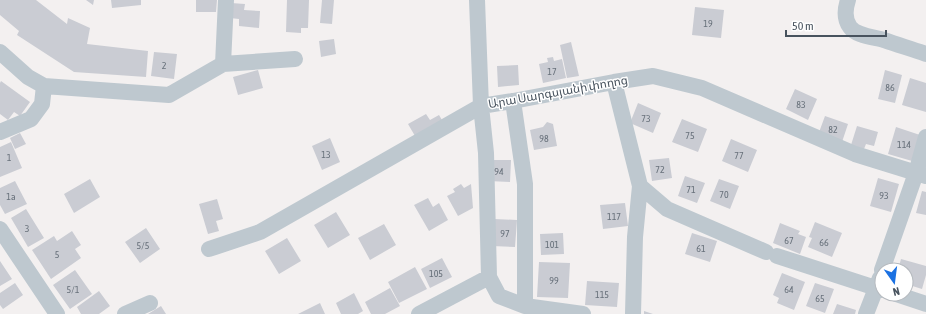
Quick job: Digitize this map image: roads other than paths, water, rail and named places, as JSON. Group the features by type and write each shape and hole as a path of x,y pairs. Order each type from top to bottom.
{"street":[{"path":"223,64 226,0"},
{"path":"477,0 481,106 486,153 489,276 500,296 525,306 583,314"},
{"path":"848,0 846,8 847,21 850,28 855,32 926,54"},
{"path":"0,52 28,77 44,86 169,95 223,64 295,59"},
{"name":"Արա Սարգսյանի փողոց","path":"209,249 260,232 481,106 653,76 702,88 855,154 921,175"},
{"path":"614,82 640,186 635,237 633,314"},
{"path":"0,132 31,119 42,104 44,86"},
{"path":"513,101 525,184 525,306"},
{"path":"885,262 921,175 926,137"},
{"path":"640,186 667,209 772,254 874,287"},
{"path":"0,229 57,314"},
{"path":"419,314 489,276"},
{"path":"866,314 874,299"},
{"path":"914,300 926,304"},
{"path":"125,314 150,303"}]}
